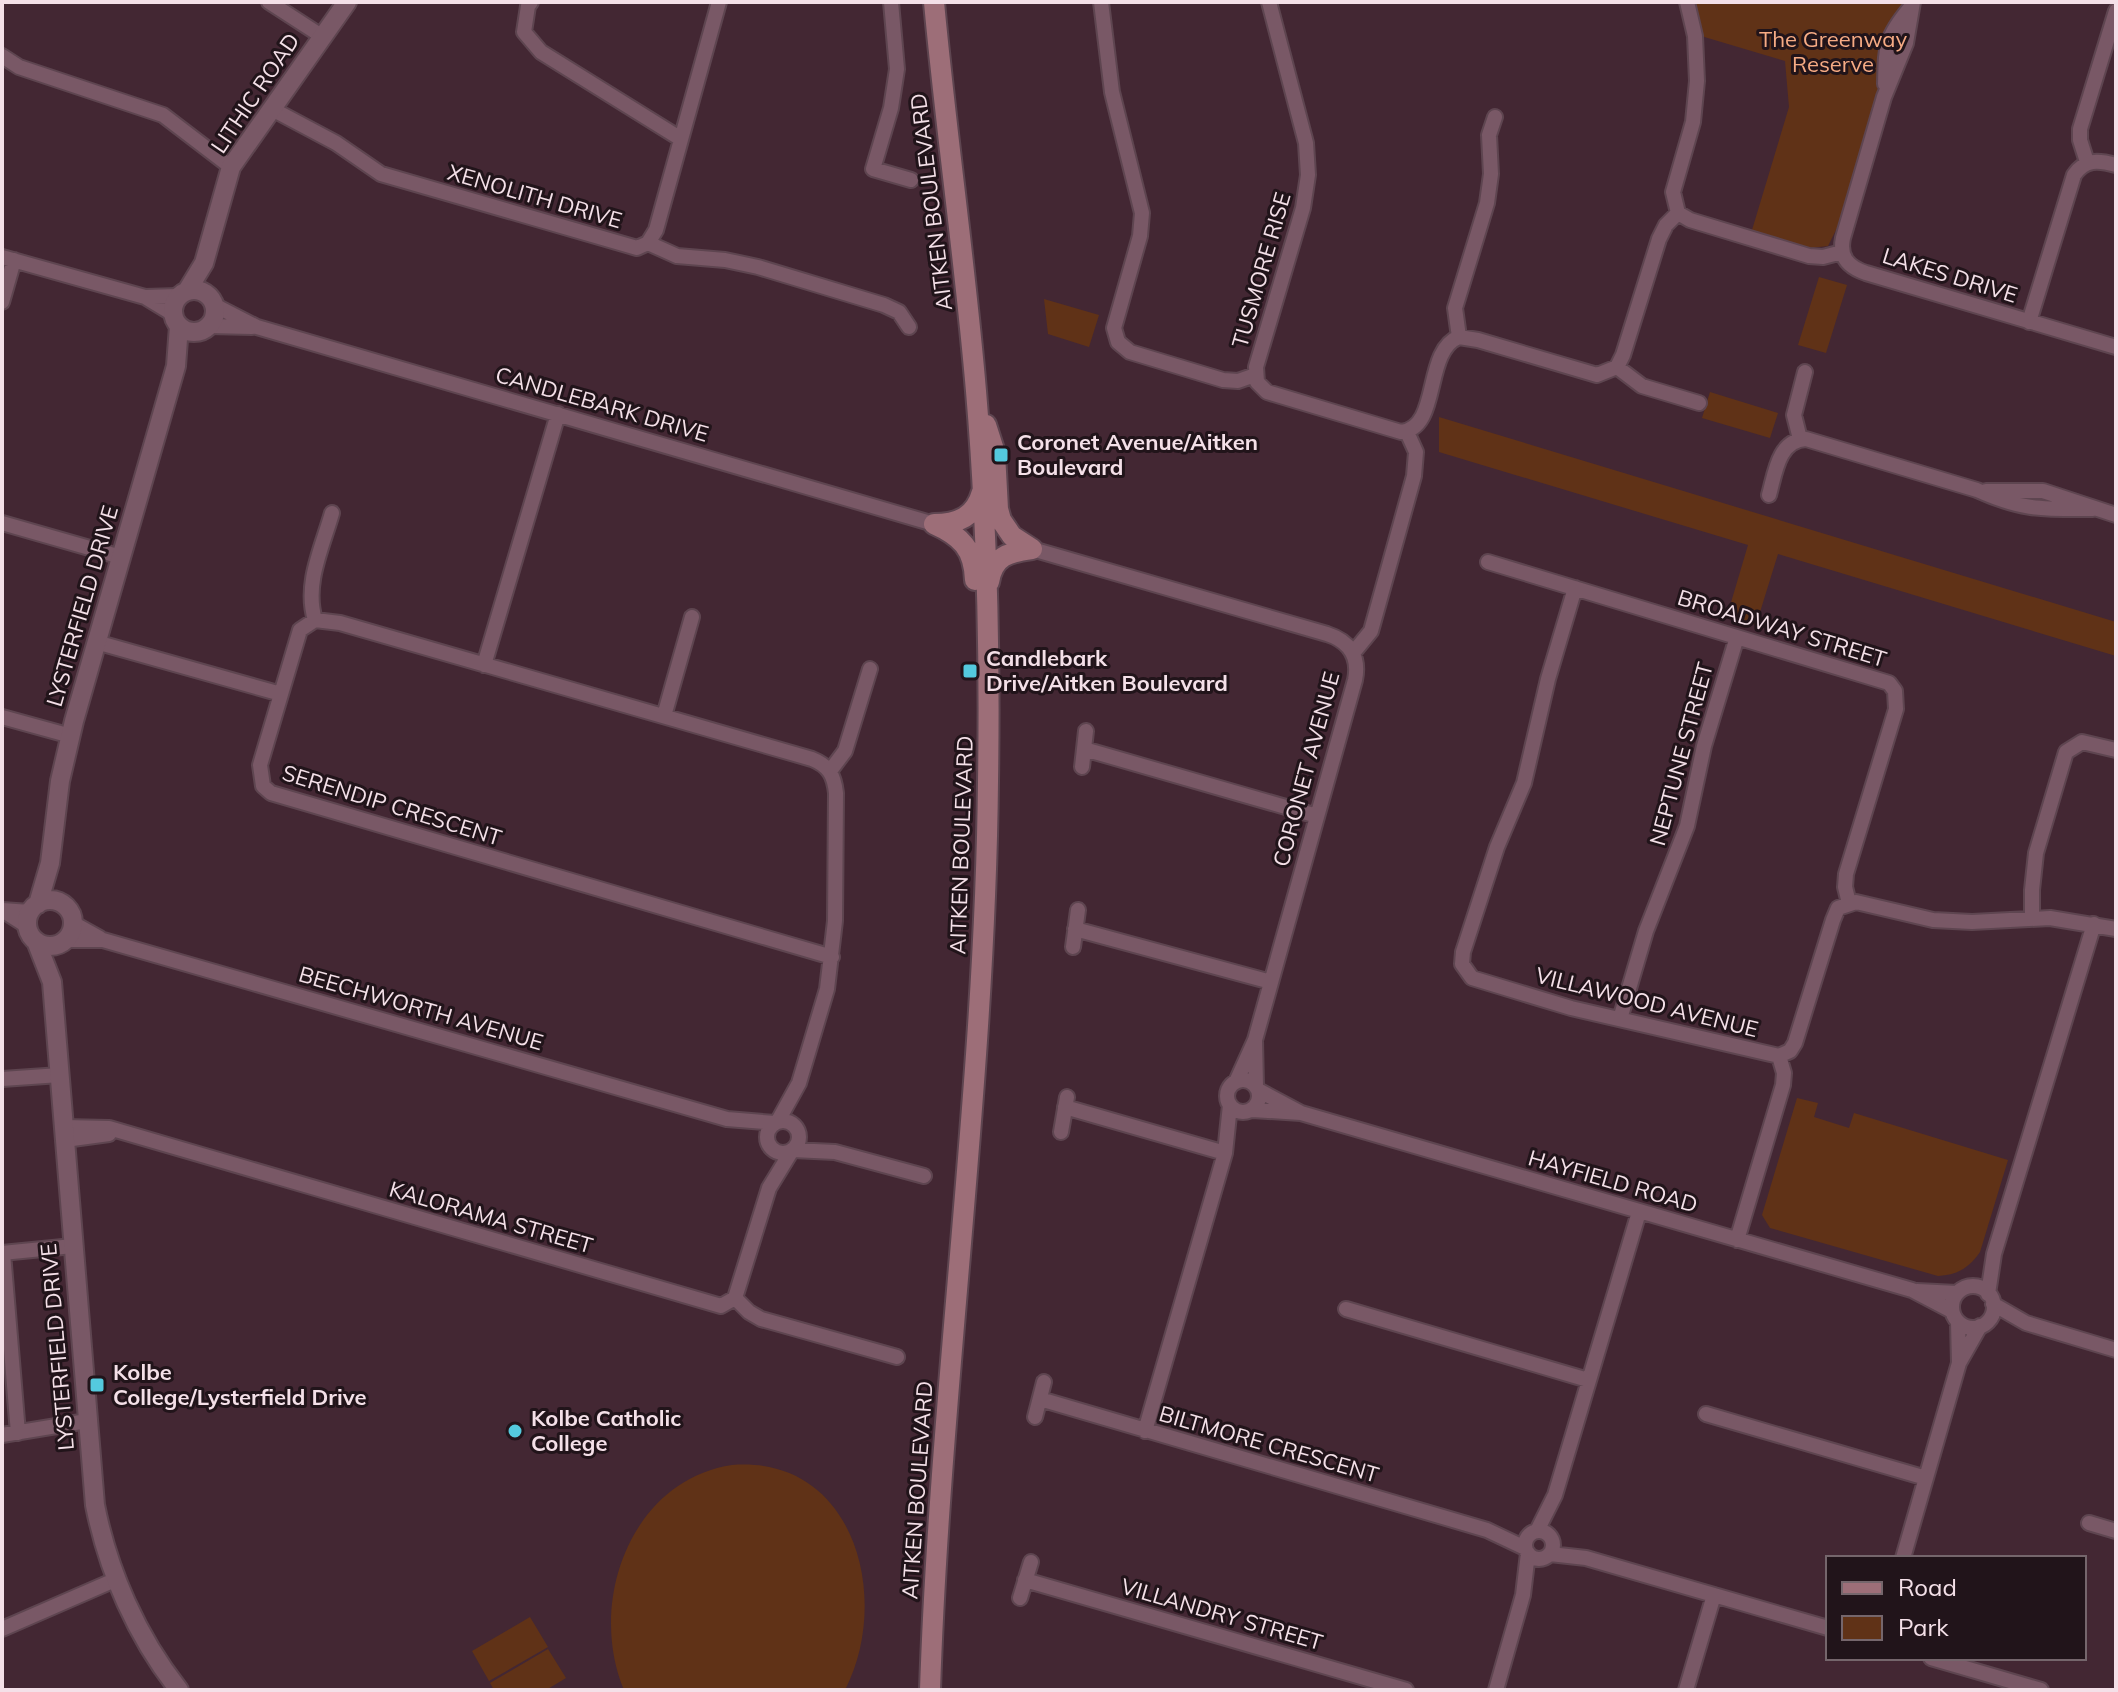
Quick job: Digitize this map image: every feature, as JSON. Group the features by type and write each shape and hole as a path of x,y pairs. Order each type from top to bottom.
{"main road":[{"name":"AITKEN BOULEVARD","path":"930,1690 948,1388 982,968 988,754 983,488 976,391 934,2"},
{"path":"976,391 995,453 1001,520 1012,536 1032,549"},
{"path":"934,524 963,519 976,507 983,488"},
{"path":"934,524 964,541 973,557 977,660 988,754"},
{"path":"987,596 991,573 1001,557 1032,549"}],"street":[{"path":"269,2 323,37"},
{"name":"LITHIC ROAD","path":"179,307 204,263 231,167 347,2"},
{"path":"531,2 524,32 541,52 681,139"},
{"name":"XENOLITH DRIVE","path":"272,109 336,143 381,174 637,248 648,243 656,230 719,2"},
{"path":"891,2 897,69 891,108 873,169 911,180"},
{"path":"1101,2 1112,92 1142,213 1140,236 1115,319 1118,342 1130,352 1223,380 1238,381 1255,375"},
{"name":"TUSMORE RISE","path":"1269,2 1306,143 1308,175 1303,208 1255,375 1261,387 1274,395 1392,431 1407,432"},
{"path":"1687,2 1695,36 1697,81 1693,122 1673,192 1678,213 1690,220 1809,256 1823,257 1842,252 1843,238 1884,97 1888,40 1891,31 1912,5"},
{"path":"2087,162 2080,129 2116,11"},
{"path":"2,56 19,67 163,115 231,167"},
{"path":"1459,337 1455,308 1487,203 1491,174 1489,135 1495,117"},
{"path":"2029,322 2076,171 2087,162 2116,165"},
{"path":"1349,648 1374,618 1416,466 1416,452 1407,432 1422,418 1445,347 1459,337 1597,375 1617,367 1659,239 1666,225 1678,213"},
{"path":"648,243 677,256 725,260 758,267 884,305 899,312 909,327"},
{"name":"LAKES DRIVE","path":"1842,252 1848,264 1857,270 2116,347"},
{"path":"2,302 8,258 179,307 191,332 203,329 214,316 212,301 199,291 179,307"},
{"name":"LITHIC ROAD","path":"204,263 212,301"},
{"name":"CANDLEBARK DRIVE","path":"212,301 257,327 934,524"},
{"name":"LYSTERFIELD DRIVE","path":"179,307 176,366 71,736 54,818 50,863 33,921 52,982 97,1514 117,1579 142,1634 179,1690"},
{"name":"CANDLEBARK DRIVE","path":"203,329 257,327"},
{"name":"LYSTERFIELD DRIVE","path":"176,366 203,329"},
{"path":"1617,367 1642,386 1699,403"},
{"path":"1800,439 1794,415 1805,372"},
{"path":"484,665 558,414"},
{"path":"1769,495 1783,450 1800,439 1813,440 1977,490 2043,491 2116,515"},
{"path":"332,513 311,584 311,607 315,620 340,623 664,716 814,760 830,771 836,793 835,921 827,989 799,1083 768,1131 769,1188 735,1298 761,1319 897,1357"},
{"path":"2,523 121,557"},
{"name":"CORONET AVENUE","path":"1032,549 1312,629 1349,648 1356,662 1355,680 1255,1040 1236,1082"},
{"name":"BROADWAY STREET","path":"1488,562 1889,683 1895,691 1896,709 1846,874 1849,903"},
{"name":"VILLAWOOD AVENUE","path":"1575,588 1548,679 1524,783 1493,859 1463,952 1462,964 1468,975 1481,982 1620,1019 1779,1056 1790,1051 1795,1043 1836,912 1849,903"},
{"path":"664,716 692,617"},
{"name":"SERENDIP CRESCENT","path":"315,620 300,630 260,765 263,786 271,793 832,957"},
{"name":"NEPTUNE STREET","path":"1620,1019 1646,931 1687,826 1704,746 1737,637"},
{"path":"96,642 281,694"},
{"path":"830,771 845,751 870,669"},
{"path":"2,717 71,736"},
{"path":"1082,767 1086,731"},
{"path":"2032,918 2036,853 2066,752 2082,742 2116,750"},
{"path":"1084,749 1317,816"},
{"name":"LYSTERFIELD DRIVE","path":"50,863 61,903 69,911 66,935 52,982"},
{"path":"33,921 49,900 61,903"},
{"path":"1849,903 1944,921 2032,918 2116,929"},
{"path":"2,910 33,921 48,946 66,935"},
{"path":"1073,947 1078,910"},
{"path":"1904,1556 1959,1363 1983,1325 1991,1318 1994,1254 2094,924"},
{"path":"1075,929 1271,982"},
{"name":"BEECHWORTH AVENUE","path":"66,935 103,940 727,1119 776,1122"},
{"name":"CORONET AVENUE","path":"1255,1040 1257,1088"},
{"path":"1737,1240 1783,1085 1784,1073 1779,1056"},
{"path":"2,1079 60,1075"},
{"path":"1145,1431 1225,1153 1230,1105 1227,1095 1236,1082 1246,1081 1257,1088 1259,1099 1225,1153"},
{"path":"769,1188 799,1142 799,1083"},
{"name":"HAYFIELD ROAD","path":"1257,1088 1301,1113 1639,1212 1912,1290 1964,1290"},
{"path":"1061,1132 1066,1102 1225,1153"},
{"path":"1230,1105 1238,1111 1250,1111"},
{"name":"HAYFIELD ROAD","path":"1250,1111 1301,1113"},
{"name":"BEECHWORTH AVENUE","path":"727,1119 767,1142"},
{"path":"776,1122 789,1121 798,1130 835,1152"},
{"name":"KALORAMA STREET","path":"64,1133 96,1126 711,1304 721,1306 735,1298"},
{"path":"767,1142 780,1153 835,1152 924,1176"},
{"path":"1496,1690 1639,1212"},
{"path":"18,1433 2,1253 73,1246"},
{"path":"1959,1363 1954,1298 1994,1254"},
{"path":"1964,1290 1983,1289 1991,1299 2026,1323 2116,1350"},
{"name":"HAYFIELD ROAD","path":"1912,1290 1955,1317"},
{"path":"1346,1309 1588,1380"},
{"path":"1955,1317 1969,1328 2026,1323"},
{"path":"1035,1417 1044,1382"},
{"name":"BILTMORE CRESCENT","path":"1040,1399 1826,1627"},
{"path":"1706,1414 1926,1478"},
{"path":"2,1435 87,1421"},
{"path":"2089,1523 2116,1531"},
{"path":"1020,1598 1031,1562"},
{"path":"2,1629 117,1579"},
{"name":"VILLANDRY STREET","path":"1025,1580 1406,1690"},
{"path":"1686,1690 1714,1595"},
{"path":"1938,1660 2041,1690"}],"green space":[{"name":"The Greenway Reserve","path":"1694,2 1905,2 1837,228 1828,246 1810,248 1752,230 1789,107 1785,61 1701,36"},
{"path":"1819,277 1847,285 1826,353 1798,345"},
{"path":"1044,299 1099,315 1089,347 1048,334"},
{"path":"1710,392 1778,413 1770,438 1702,418"},
{"path":"1439,417 2116,622 2116,656 1778,554 1756,625 1727,616 1748,545 1439,452"},
{"path":"1797,1098 1818,1103 1814,1117 1849,1128 1854,1113 2008,1160 1980,1252 1962,1270 1938,1276 1770,1228 1762,1215"},
{"path":"732,1465 774,1468 808,1483 834,1508 852,1540 862,1576 864,1615 859,1654 845,1690 624,1690 614,1656 611,1620 615,1584 626,1550 644,1520 667,1494 697,1475"},
{"path":"530,1617 548,1647 489,1681 472,1651"},
{"path":"548,1649 566,1678 546,1690 494,1690 490,1683"}],"place":[{"name":"Coronet Avenue/Aitken Boulevard","path":"1001,455"},
{"name":"Candlebark Drive/Aitken Boulevard","path":"970,671"},
{"name":"Kolbe College/Lysterfield Drive","path":"97,1385"},
{"name":"Kolbe Catholic College","path":"515,1431"}]}
